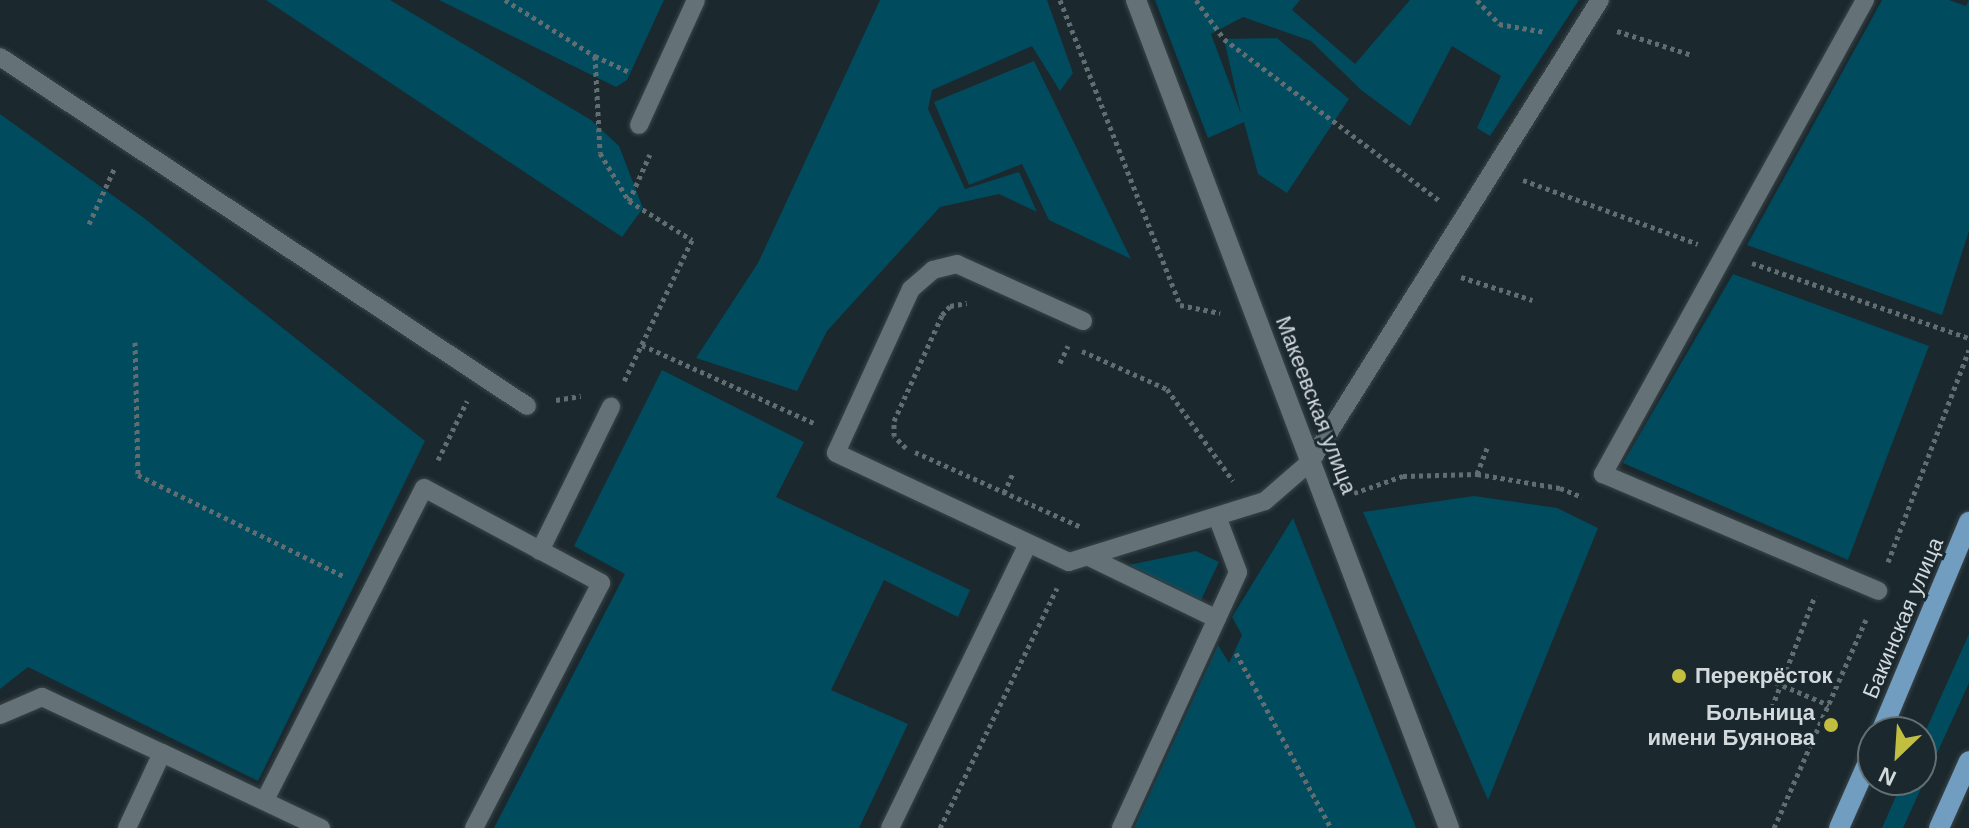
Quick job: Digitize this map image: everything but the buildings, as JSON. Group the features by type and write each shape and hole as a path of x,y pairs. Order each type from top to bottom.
{"main road":[{"name":"Бакинская улица","path":"1888,716 1969,522"},
{"path":"1939,828 1969,761"},
{"path":"1839,828 1857,787"}],"street":[{"name":"Макеевская улица","path":"1136,0 1449,828"}],"lane":[{"path":"639,125 696,0"},
{"path":"1083,321 957,264 933,270 911,289 836,453 1069,562 1218,519 1265,501 1311,461 1600,0"},
{"path":"1865,0 1603,474 1878,591"},
{"path":"0,57 527,406"},
{"path":"540,551 611,407"},
{"path":"265,800 424,488 601,583 474,828"},
{"path":"1121,828 1238,572 1218,519"},
{"path":"890,828 1028,544"},
{"path":"1089,557 1217,619"},
{"path":"0,715 42,697 321,828"},
{"path":"127,828 162,753"}],"path":[{"path":"1060,0 1180,305 1221,314 1226,328"},
{"path":"1196,0 1224,39 1464,219"},
{"path":"1477,0 1499,24 1577,37"},
{"path":"1590,17 1607,28 1692,55"},
{"path":"595,56 658,84"},
{"path":"89,224 127,142"},
{"path":"1436,263 1454,275 1532,300"},
{"path":"527,406 587,395 611,407 679,268"},
{"path":"984,308 970,302 950,306 942,315 894,421 894,436 902,446 1084,528"},
{"path":"1054,339 1167,389 1239,489"},
{"path":"135,342 138,475 371,590"},
{"path":"642,345 844,436"},
{"path":"1891,555 1969,350"},
{"path":"424,488 480,375"},
{"path":"1477,474 1487,448"},
{"path":"1004,493 1013,473"},
{"path":"1351,494 1403,476 1477,474 1560,488"},
{"path":"940,828 1069,562"},
{"path":"1774,828 1878,591"},
{"path":"1769,715 1815,596"},
{"path":"1217,619 1331,828"},
{"path":"1746,670 1829,705"}],"shaded area":[{"path":"266,0 390,0 591,120 619,146 643,208 622,237"},
{"path":"439,0 664,0 627,80 616,87"},
{"path":"880,0 1047,0 1073,73 1060,91 1032,46 932,90 928,109 965,189 1019,172 1037,212 999,194 940,207 827,331 797,391 696,358 758,263"},
{"path":"1155,0 1300,0 1292,10 1355,64 1410,0 1579,0 1490,136 1477,128 1501,76 1452,46 1410,126 1361,90 1311,41 1243,17 1211,34 1241,114 1224,39 1277,38 1349,99 1287,193 1258,174 1244,122 1208,138"},
{"path":"1882,0 1949,0 1966,6 1969,0 1969,231 1942,315 1747,245"},
{"path":"1034,61 1131,259 1049,220 1022,164 969,185 934,102"},
{"path":"0,114 144,218 425,441 258,781 28,667 0,689"},
{"path":"1733,274 1929,346 1848,560 1623,463"},
{"path":"662,370 804,442 776,497 970,590 958,617 884,580 831,690 908,724 859,828 494,828 625,574 574,546"},
{"path":"1474,496 1557,508 1598,528 1488,800 1363,512"},
{"path":"1293,518 1416,828 1134,828 1218,645 1229,663 1242,635 1232,617"},
{"path":"1196,551 1219,562 1201,600 1129,565"},
{"path":"1969,634 1969,683 1937,753 1937,716 1932,716"},
{"path":"1896,796 1918,796 1903,828 1882,828"}],"place":[{"name":"Перекрёсток","path":"1679,676"},
{"name":"Больница имени Буянова","path":"1831,725"}]}
